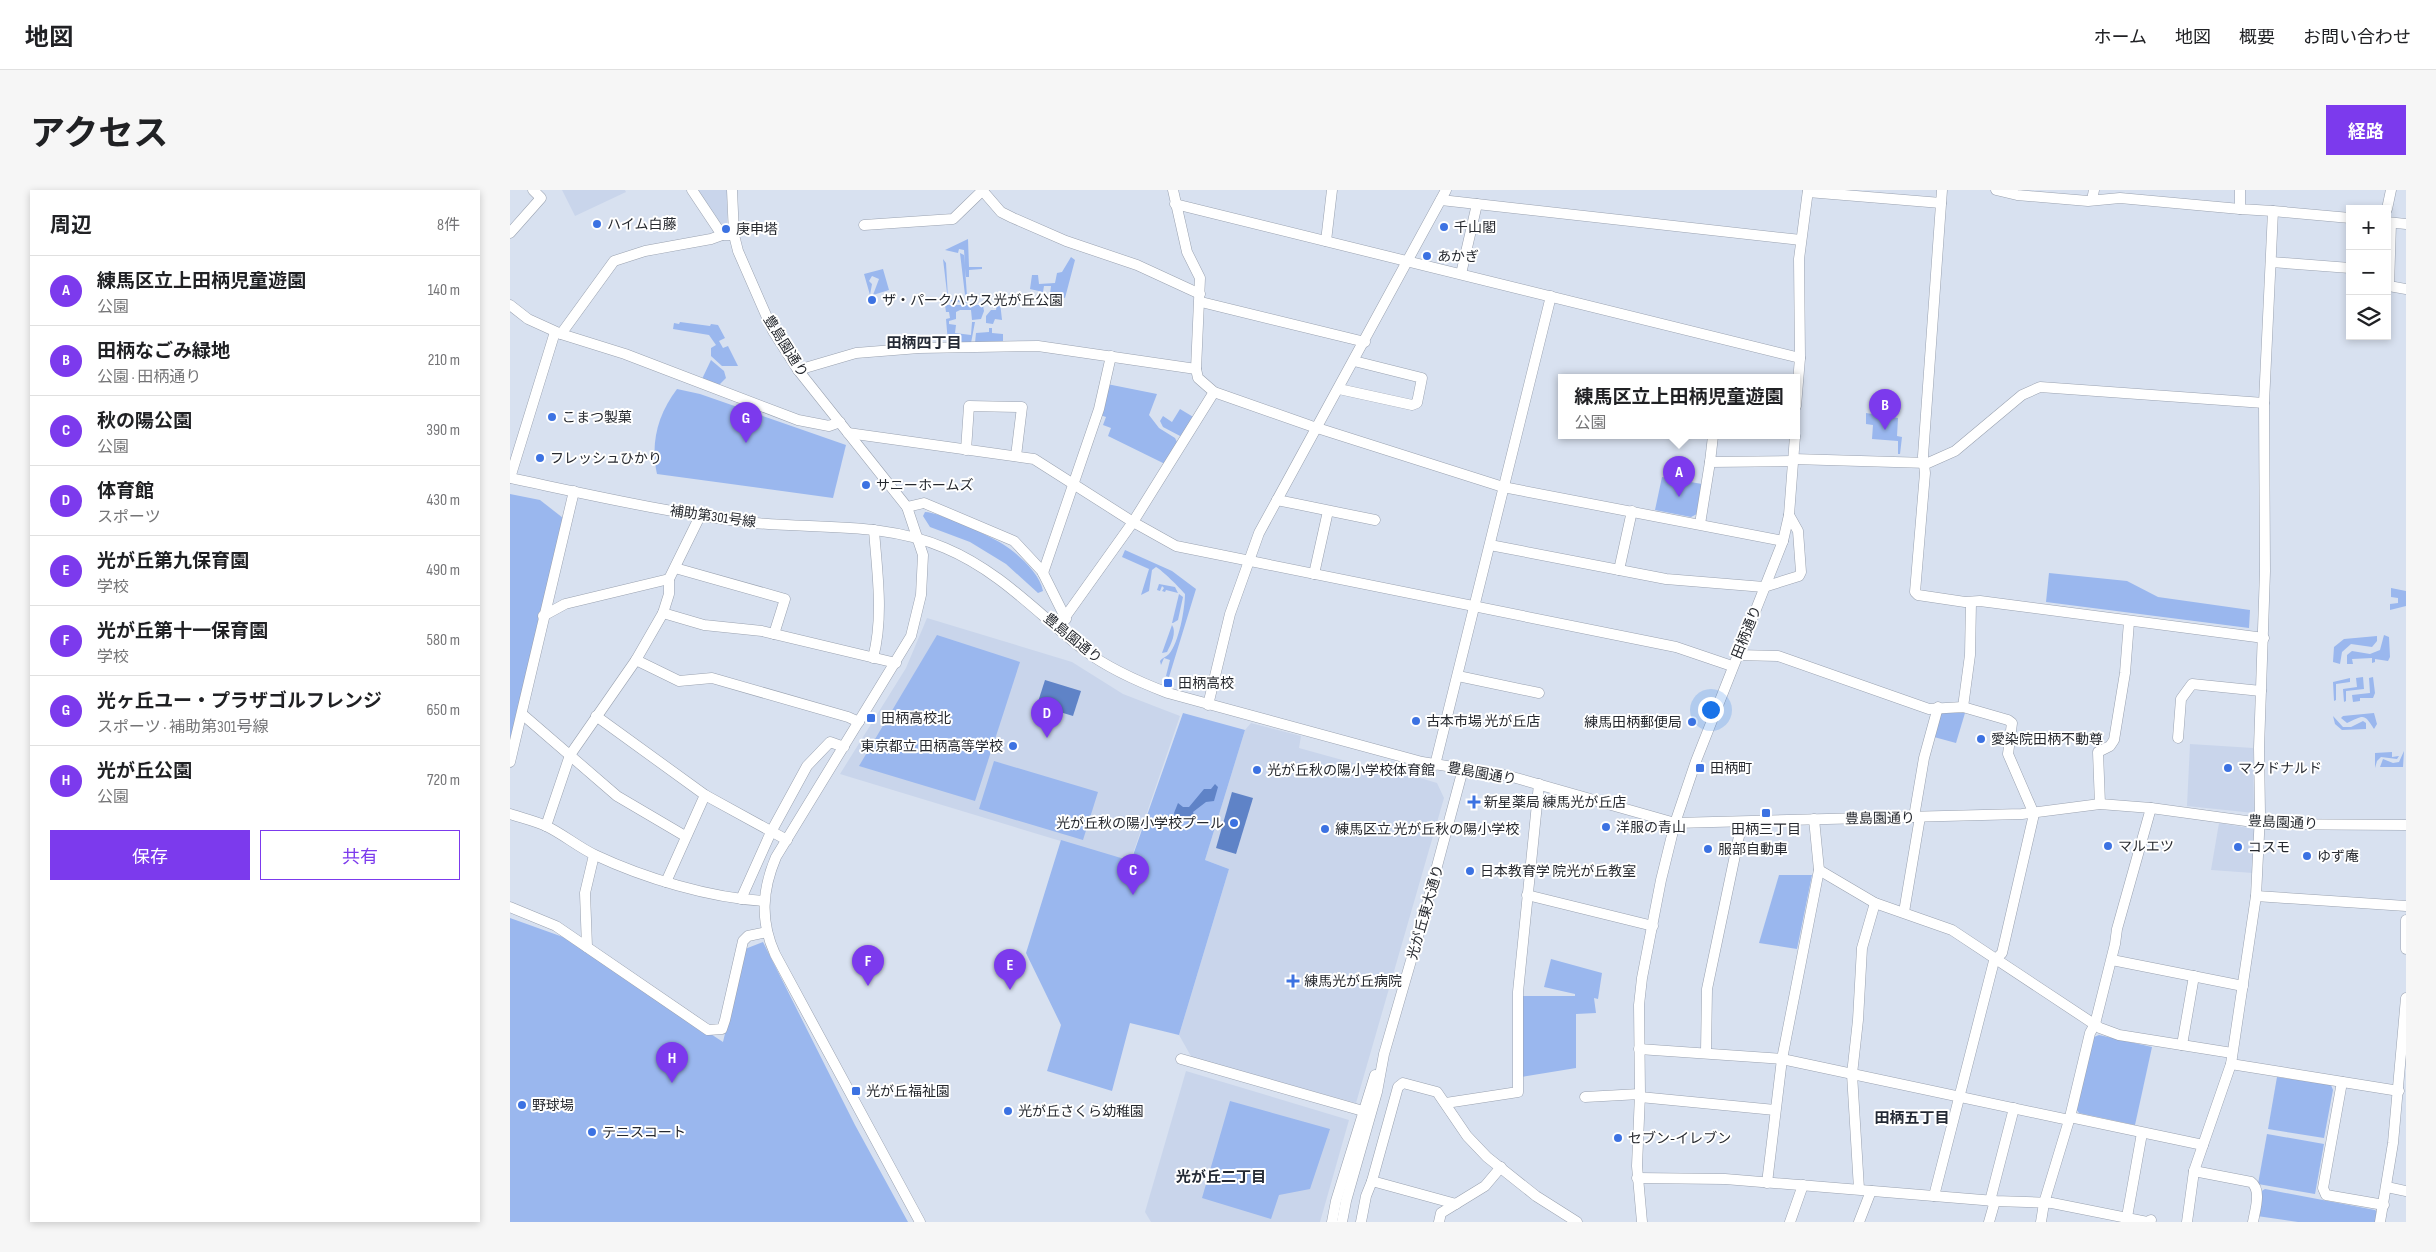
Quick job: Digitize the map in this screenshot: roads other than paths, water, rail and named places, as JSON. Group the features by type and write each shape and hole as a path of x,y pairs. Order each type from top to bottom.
{"street":[{"path":"510,233 541,198 533,190"},
{"path":"692,190 722,235"},
{"name":"豊島園通り","path":"732,190 734,235 738,251 765,315 798,370 907,507 918,537 954,552 988,571 1023,596 1058,628 1099,660 1128,676 1168,693 1435,765 1488,771 1539,784 1675,823 2034,814 2100,804 2150,808 2260,823 2406,825"},
{"path":"864,225 953,219 982,190 1001,212 1008,216 1066,241 1137,265 1200,298 1365,342"},
{"path":"1173,190 1187,252 1200,278 1196,369 1198,378 1214,392 1317,428 1504,488 1783,541"},
{"path":"1326,241 1332,190"},
{"path":"1208,705 1230,614 1248,561 1277,500 1365,342 1446,190"},
{"path":"1942,190 1924,464 1925,473 1915,592 1918,595 1971,602 2264,638"},
{"path":"1996,190 2017,195 2093,195 2346,218"},
{"path":"2240,190 2240,209"},
{"path":"2387,205 2390,190"},
{"path":"1799,374 1801,240 1808,191 1941,203"},
{"path":"1441,200 1801,240"},
{"path":"1175,204 1800,358"},
{"path":"1460,274 1477,204"},
{"path":"2187,1222 2194,1172 2230,1064 2256,896 2260,823 2264,638 2264,403 2273,211"},
{"path":"2391,222 2406,224"},
{"path":"510,478 558,333 614,261 645,251 722,235 734,235"},
{"path":"2271,262 2346,268"},
{"path":"2391,286 2406,289"},
{"path":"1435,765 1551,296"},
{"path":"510,305 528,319 558,333 625,354 798,420 829,426 840,422"},
{"path":"798,370 856,353 919,348 1038,346 1196,369"},
{"path":"1043,573 1072,483 1099,409 1111,356"},
{"path":"1339,388 1412,405 1417,403 1422,378 1354,361"},
{"path":"1710,462 1793,460 1924,464 1955,451 2022,395 2040,387 2264,403"},
{"path":"1058,628 1133,522 1214,392"},
{"path":"966,450 969,406 1022,407 1016,456"},
{"path":"848,434 1034,459 1133,522 1176,546 1676,647 1732,666"},
{"path":"1700,524 1713,439"},
{"name":"田柄通り","path":"1642,1222 1637,1178 1640,1095 1640,987 1663,870 1675,823 1732,666 1783,541 1789,515 1795,439"},
{"name":"補助第301号線","path":"510,478 700,516 765,524 874,530 918,537"},
{"path":"510,762 574,491"},
{"path":"1277,500 1375,520"},
{"path":"907,507 924,503 1014,541 1043,573 1066,619"},
{"path":"1314,574 1328,511"},
{"path":"1620,570 1632,511"},
{"path":"1490,544 1666,579 1764,587 1799,576 1801,572 1798,531 1789,515"},
{"path":"546,826 570,755 636,660 663,613 669,594 669,579 700,516"},
{"path":"873,658 877,643 879,611 874,530"},
{"path":"918,537 923,555 921,595 911,636 787,840 770,871 764,901 767,932 775,954 920,1222"},
{"path":"675,568 785,599 774,634"},
{"path":"543,616 565,604 669,579"},
{"path":"1963,707 1970,655 1971,602"},
{"path":"663,613 704,625 774,634 896,663"},
{"path":"2100,804 2098,752 2110,746 2114,740 2125,673 2129,622"},
{"path":"1737,655 1781,656 1929,709 1963,707 2008,720 2012,723 2008,754 2034,814 2002,953 1996,958 1934,1196"},
{"path":"636,660 679,680 712,678 848,717 859,722"},
{"path":"1458,676 1539,692"},
{"path":"2178,738 2181,699 2192,684 2262,691"},
{"path":"1904,912 1924,758 1938,707"},
{"path":"522,714 617,796 685,836"},
{"path":"596,716 706,794 787,840"},
{"path":"741,899 771,832 807,766 830,742 844,747"},
{"name":"光が丘東大通り","path":"1332,1222 1363,1111 1384,1054 1422,926 1462,769"},
{"path":"1446,1103 1518,1092 1518,992 1539,784"},
{"path":"666,882 685,836 706,794"},
{"path":"2041,1222 2044,1203 2070,1119 2090,1033 2112,960 2117,929 2150,808"},
{"path":"510,814 546,826 594,855 666,882 741,899 764,901"},
{"path":"1767,1182 1782,1059 1819,870 1814,819"},
{"path":"1706,1052 1707,989 1742,822"},
{"path":"587,947 585,894 594,855"},
{"path":"1819,870 1875,902 1952,930 2100,1028 2119,1035 2232,1053"},
{"path":"1527,895 1653,926"},
{"path":"2256,896 2406,906"},
{"path":"1859,1189 1852,1074 1858,1020 1862,948 1875,902"},
{"path":"510,907 556,926 708,1030 715,1031 722,1029 725,1020 743,941 748,936 767,932"},
{"path":"2406,920 2406,949"},
{"path":"2112,960 2243,986"},
{"path":"2182,1045 2194,976"},
{"path":"2380,1222 2387,1187 2399,1091 2406,998"},
{"path":"1639,1049 1706,1052 1782,1059 2014,1108 2203,1145"},
{"name":"光が丘東大通り","path":"1342,1222 1346,1201 1377,1092 1384,1054"},
{"path":"1182,1059 1363,1111"},
{"path":"2230,1064 2399,1091"},
{"path":"2342,1082 2323,1188 2326,1195 2384,1205"},
{"path":"1361,1222 1366,1196 1372,1181 1398,1087 1403,1084 1437,1092 1467,1136 1536,1196 1577,1222"},
{"path":"1585,1097 1640,1095 1776,1110"},
{"path":"1989,1222 2014,1108"},
{"path":"1367,1128 1385,1132"},
{"path":"2127,1217 2142,1133"},
{"path":"1439,1222 1441,1213 1485,1186 1502,1168"},
{"path":"2194,1172 2251,1182 2256,1185 2258,1191 2253,1222"},
{"path":"1637,1178 1725,1179 1993,1201 2044,1203 2147,1222 2151,1220"},
{"path":"1372,1181 1456,1204"},
{"path":"1790,1222 1803,1185"},
{"path":"2387,1187 2406,1191"},
{"path":"1859,1222 1871,1190"}],"place":[{"name":"ハイム白藤","path":"597,224"},
{"name":"千山閣","path":"1444,227"},
{"name":"庚申塔","path":"726,229"},
{"name":"あかぎ","path":"1427,256"},
{"name":"ザ・パークハウス光が丘公園","path":"872,300"},
{"name":"こまつ製菓","path":"552,417"},
{"name":"田柄なごみ緑地","path":"1885,430"},
{"name":"光ヶ丘ユー・プラザゴルフレンジ","path":"746,443"},
{"name":"フレッシュひかり","path":"540,458"},
{"name":"サニーホームズ","path":"866,485"},
{"name":"練馬区立上田柄児童遊園","path":"1679,497"},
{"name":"田柄高校","path":"1168,683"},
{"name":"田柄高校北","path":"871,718"},
{"name":"古本市場 光が丘店","path":"1416,721"},
{"name":"練馬田柄郵便局","path":"1692,722"},
{"name":"体育館","path":"1047,738"},
{"name":"愛染院田柄不動尊","path":"1981,739"},
{"name":"東京都立 田柄高等学校","path":"1013,746"},
{"name":"田柄町","path":"1700,768"},
{"name":"マクドナルド","path":"2228,768"},
{"name":"光が丘秋の陽小学校体育館","path":"1257,770"},
{"name":"新星薬局 練馬光が丘店","path":"1474,802"},
{"name":"田柄三丁目","path":"1766,813"},
{"name":"光が丘秋の陽小学校プール","path":"1234,823"},
{"name":"洋服の青山","path":"1606,827"},
{"name":"練馬区立 光が丘秋の陽小学校","path":"1325,829"},
{"name":"マルエツ","path":"2108,846"},
{"name":"コスモ","path":"2238,847"},
{"name":"服部自動車","path":"1708,849"},
{"name":"ゆず庵","path":"2307,856"},
{"name":"日本教育学 院光が丘教室","path":"1470,871"},
{"name":"秋の陽公園","path":"1133,895"},
{"name":"練馬光が丘病院","path":"1293,981"},
{"name":"光が丘第十一保育園","path":"868,986"},
{"name":"光が丘第九保育園","path":"1010,990"},
{"name":"光が丘公園","path":"672,1083"},
{"name":"光が丘福祉園","path":"856,1091"},
{"name":"野球場","path":"522,1105"},
{"name":"光が丘さくら幼稚園","path":"1008,1111"},
{"name":"テニスコート","path":"592,1132"},
{"name":"セブン-イレブン","path":"1618,1138"}],"district":[{"name":"田柄四丁目","path":"924,343"},
{"name":"田柄五丁目","path":"1912,1118"},
{"name":"光が丘二丁目","path":"1221,1177"}]}
